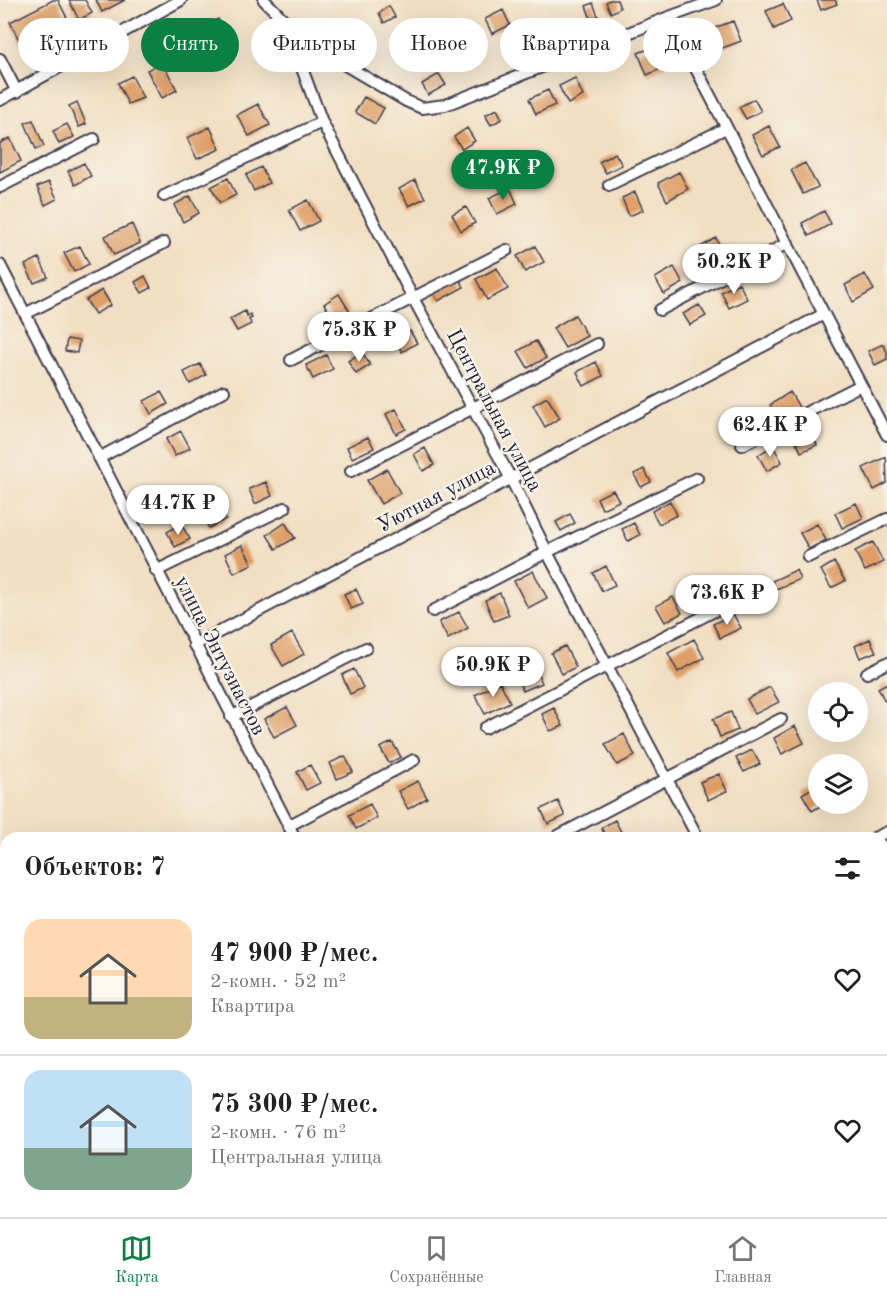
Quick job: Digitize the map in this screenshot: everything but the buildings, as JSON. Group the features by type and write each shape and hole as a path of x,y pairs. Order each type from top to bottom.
{"street":[{"path":"0,100 180,0"},
{"name":"Центральная улица","path":"264,0 282,18"},
{"path":"357,72 422,108 445,105 716,0"},
{"path":"669,17 887,435"},
{"path":"0,59 16,92"},
{"name":"Центральная улица","path":"303,72 322,122 695,832"},
{"path":"164,196 322,122"},
{"path":"609,184 726,128"},
{"path":"0,187 94,139"},
{"path":"25,315 164,243"},
{"path":"660,310 788,243"},
{"path":"291,360 507,250"},
{"name":"улица Энтузиастов","path":"0,265 292,832"},
{"name":"Уютная улица","path":"194,645 824,314"},
{"path":"351,471 597,344"},
{"path":"742,445 861,385"},
{"path":"99,458 224,391"},
{"path":"433,611 697,478"},
{"path":"156,571 285,508"},
{"path":"808,557 887,519"},
{"path":"485,728 726,606"},
{"path":"231,717 366,648"},
{"path":"867,673 887,663"},
{"path":"566,832 781,719"},
{"path":"288,826 414,760"}]}
